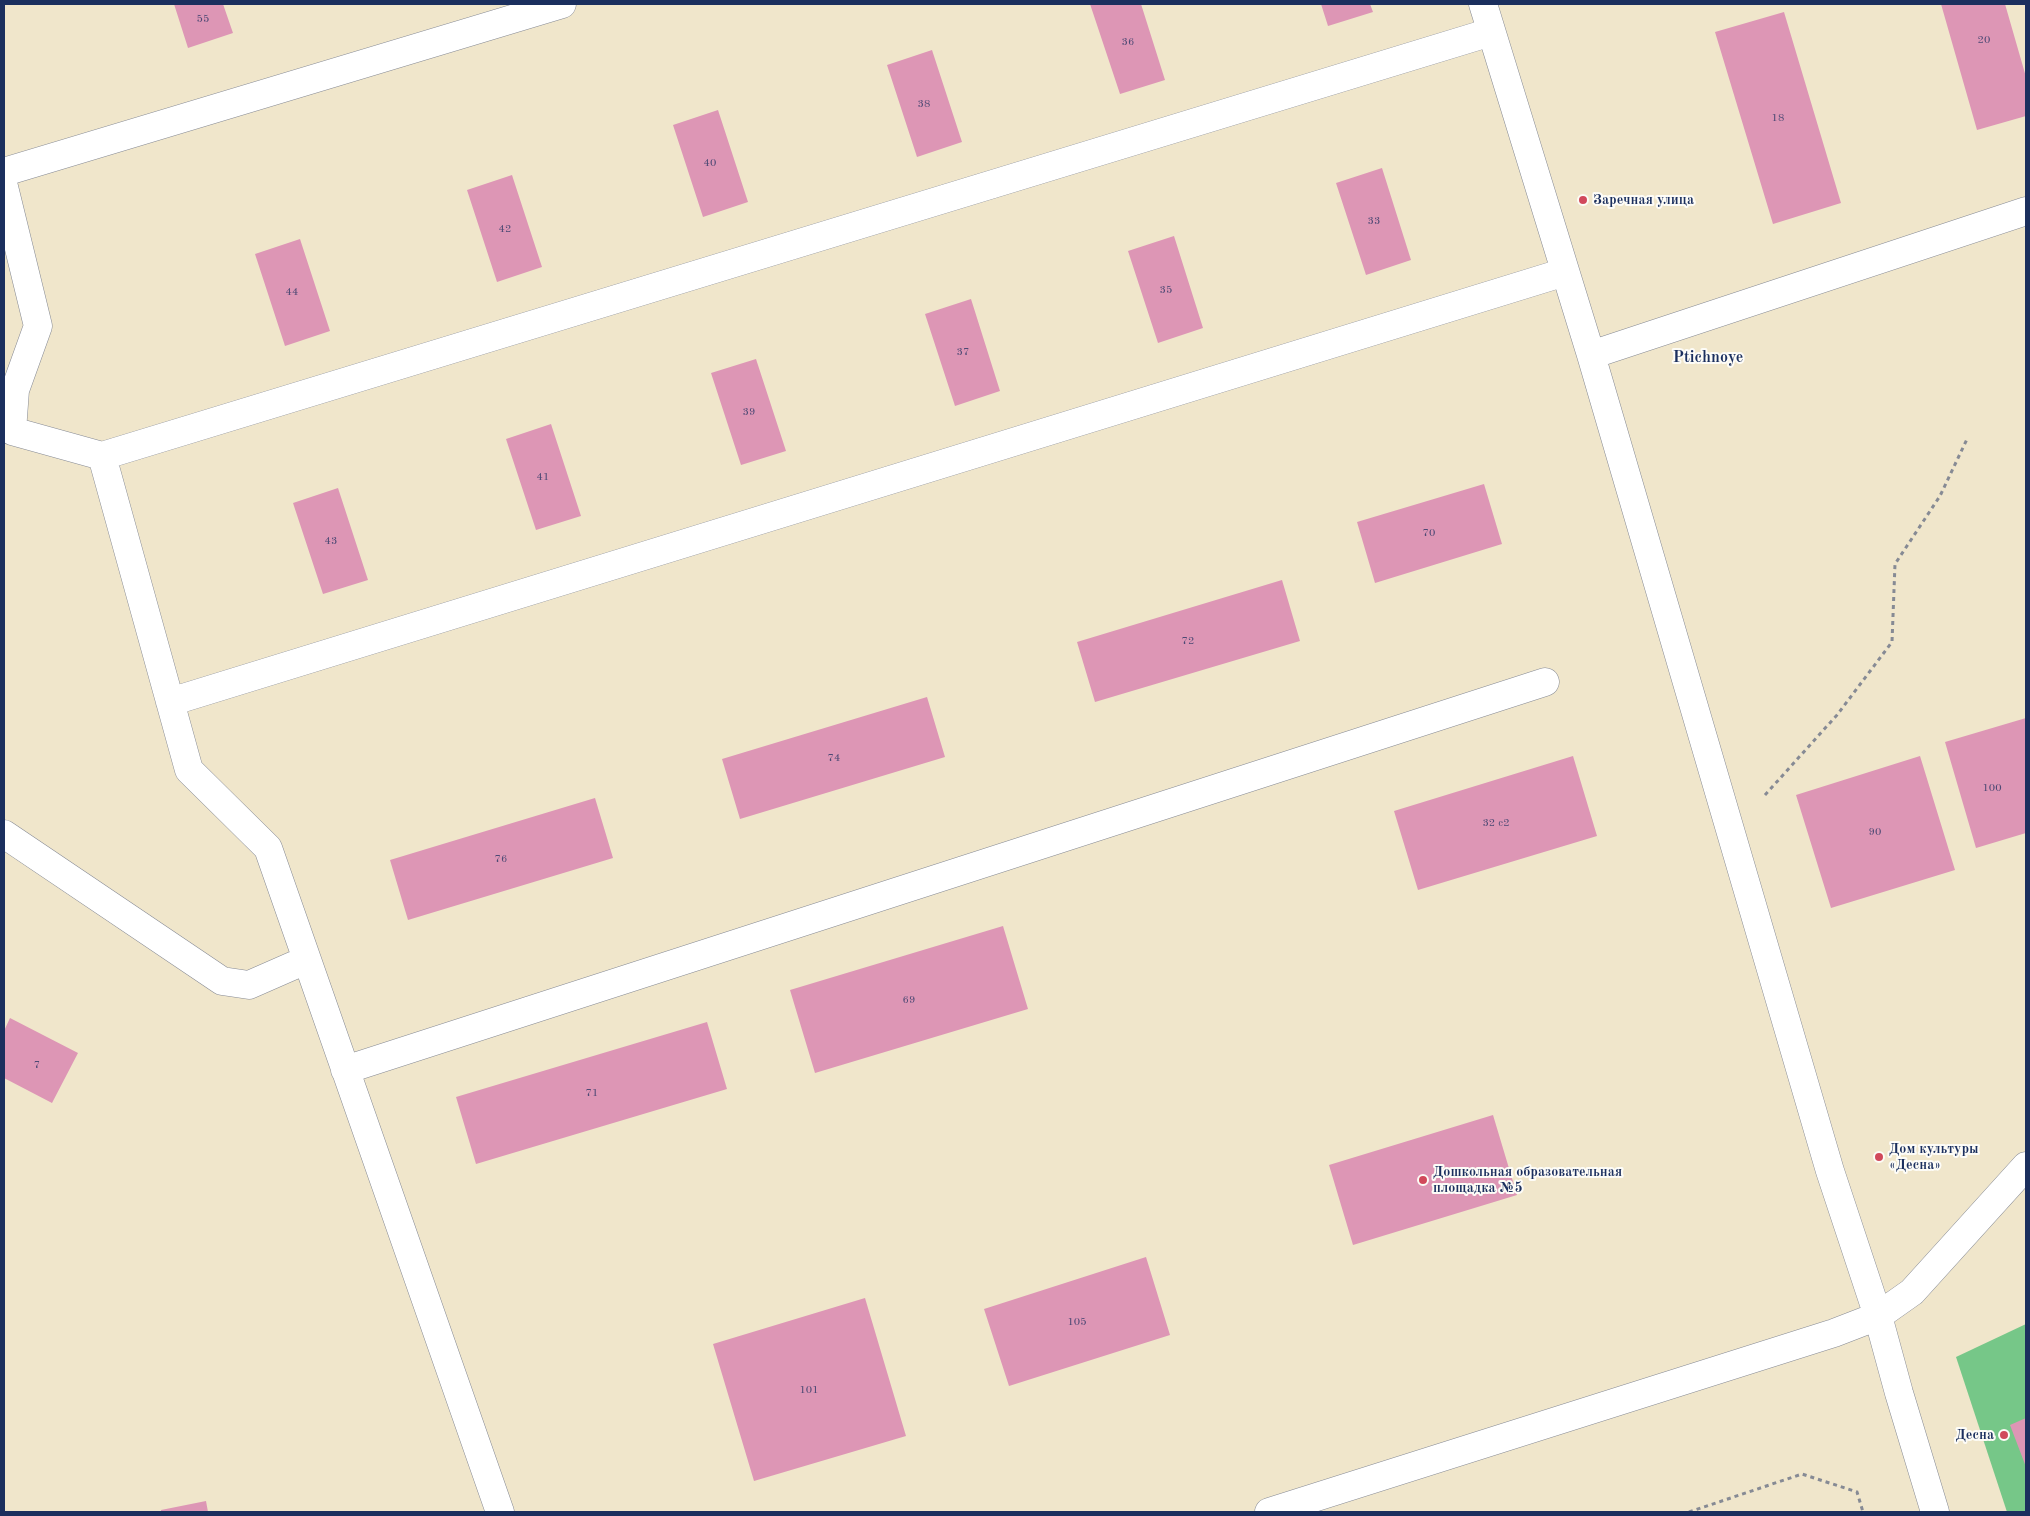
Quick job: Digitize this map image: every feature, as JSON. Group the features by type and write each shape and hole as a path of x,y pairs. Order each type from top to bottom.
{"street":[{"path":"4,172 562,4"},
{"path":"1482,4 1591,355 1830,1171 1878,1316 1935,1512"},
{"path":"4,187 38,326 9,388 12,431 102,456 1492,32"},
{"path":"1591,355 2026,211"},
{"path":"170,702 1565,272"},
{"path":"102,456 190,770 268,848 500,1512"},
{"path":"345,1070 1545,682"},
{"path":"4,834 222,981 249,985 306,960"},
{"path":"1269,1512 1834,1333 1878,1316 1912,1292 2026,1166"}],"path":[{"path":"1765,795 1837,715 1892,642 1895,564 1940,496 1968,437"},
{"path":"1689,1512 1802,1474 1858,1492 1863,1512"}],"green space":[{"name":"Десна","path":"2026,1324 2026,1512 2007,1512 1956,1357"}],"building":[{"path":"174,4 223,4 233,33 188,48"},
{"path":"1090,4 1141,4 1165,80 1120,94"},
{"path":"1321,4 1370,4 1373,12 1328,26"},
{"path":"1941,4 2005,4 2026,77 2026,116 1977,130"},
{"path":"1784,12 1841,203 1773,224 1715,32"},
{"path":"932,50 962,142 917,157 887,65"},
{"path":"718,110 748,202 703,217 673,125"},
{"path":"1382,168 1411,260 1366,275 1336,183"},
{"path":"512,175 542,267 497,282 467,190"},
{"path":"1174,236 1203,328 1158,343 1128,251"},
{"path":"300,239 330,331 285,346 255,254"},
{"path":"971,299 1000,391 955,406 925,314"},
{"path":"756,359 786,451 741,465 711,373"},
{"path":"551,424 581,516 536,530 506,439"},
{"path":"1484,484 1502,544 1375,583 1357,522"},
{"path":"338,488 368,580 323,594 293,503"},
{"path":"1282,580 1300,641 1095,702 1077,642"},
{"path":"927,697 945,757 740,819 722,759"},
{"path":"2026,718 2026,833 1976,848 1945,742"},
{"path":"1573,756 1597,836 1418,890 1394,811"},
{"path":"1920,756 1955,870 1831,908 1796,795"},
{"path":"595,798 613,858 408,920 390,860"},
{"path":"1003,926 1028,1009 815,1073 790,990"},
{"path":"10,1018 78,1053 52,1103 4,1078 4,1031"},
{"path":"707,1022 727,1089 476,1164 456,1097"},
{"name":"Дошкольная образовательная площадка №5","path":"1493,1115 1517,1195 1353,1245 1329,1165"},
{"path":"1146,1257 1170,1335 1009,1386 984,1309"},
{"path":"865,1298 906,1436 754,1481 713,1344"},
{"path":"2026,1418 2026,1467 2010,1425"},
{"path":"206,1501 208,1512 161,1512 161,1510"}],"place":[{"name":"Заречная улица","path":"1583,200"},
{"name":"Дом культуры «Десна»","path":"1879,1157"},
{"name":"Дошкольная образовательная площадка №5","path":"1423,1180"},
{"name":"Десна","path":"2004,1435"}],"district":[{"name":"Ptichnoye","path":"1708,358"}]}
